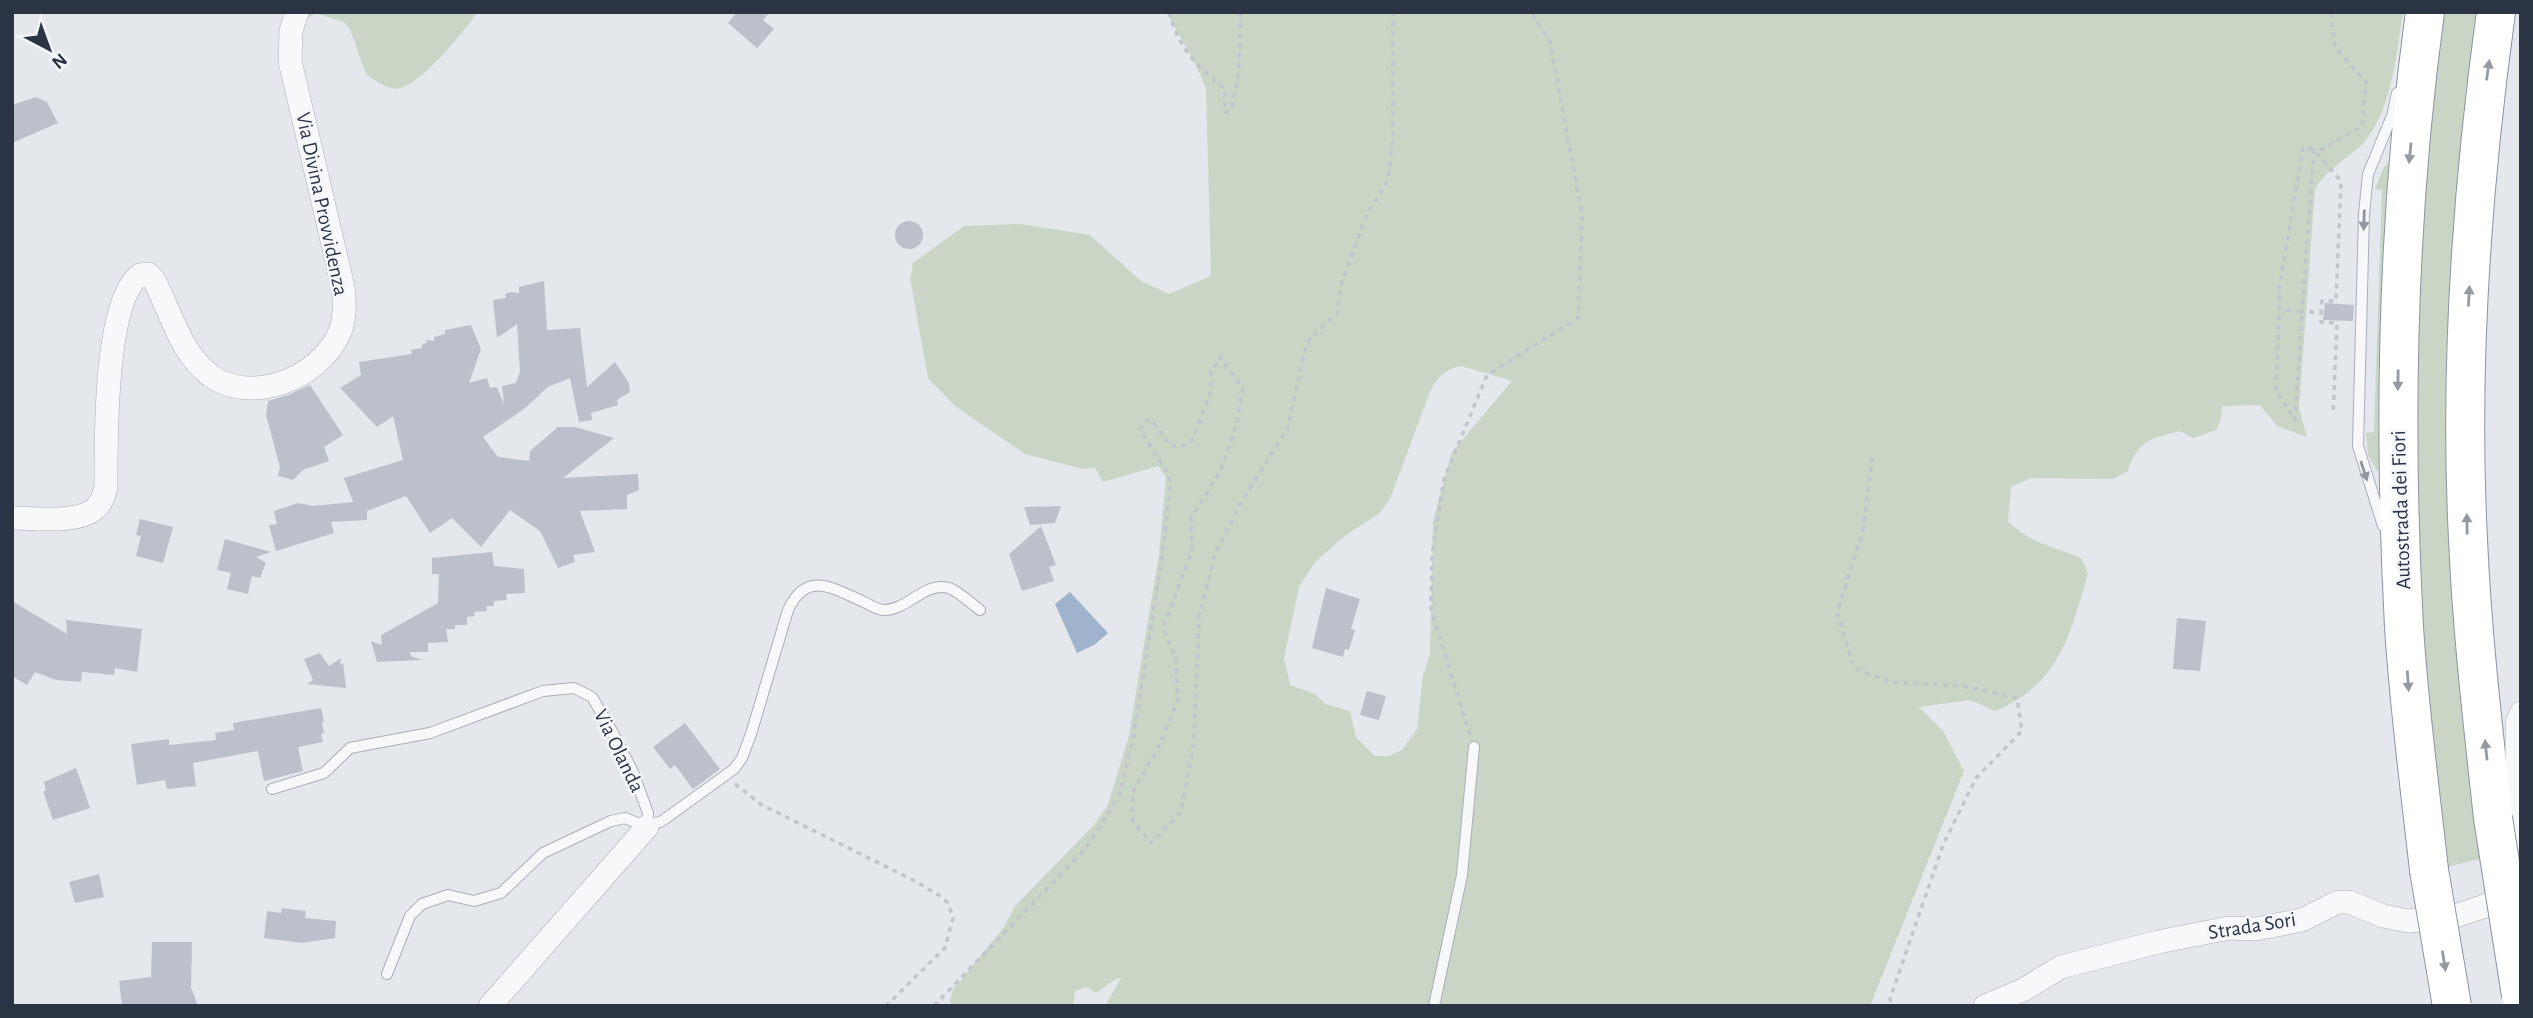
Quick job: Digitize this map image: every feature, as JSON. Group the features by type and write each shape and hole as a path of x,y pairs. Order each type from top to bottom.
{"highway":[{"path":"2496,12 2483,106 2472,230 2465,430 2471,591 2478,684 2493,818 2521,995"},
{"name":"Autostrada dei Fiori","path":"2417,25 2399,312 2398,611 2429,870 2452,1006"}],"street":[{"name":"Via Divina Provvidenza","path":"12,518 85,515 96,508 102,499 106,488 106,406 118,321 128,290 140,275 148,274 154,280 181,338 196,362 218,380 237,387 259,388 298,375 327,351 341,332 345,315 343,286 290,61 291,31 297,12"},
{"name":"Strada Sori","path":"1985,1006 2023,990 2061,967 2230,928 2256,929 2302,920 2338,902 2349,902 2383,916 2408,921 2449,919 2488,905 2507,890 2514,869 2509,833 2519,765 2517,724 2521,713"},
{"path":"490,1006 647,827"}],"lane":[{"path":"2416,12 2417,25"},
{"path":"2383,533 2383,519 2370,488 2358,446 2363,226 2368,174 2392,116 2400,79"},
{"path":"387,974 410,916 422,904 447,895 474,901 501,893 543,853 611,821 625,818 647,827 662,821 734,769 742,758 751,734 788,610 794,598 812,584 827,586 881,610 894,609 933,588 946,587 980,610"},
{"name":"Via Olanda","path":"272,789 324,773 350,748 430,733 543,691 574,688 592,697 612,730 633,772 648,813 647,827"},
{"path":"1434,1006 1462,875 1474,747"}],"path":[{"path":"1169,12 1175,36 1200,69 1225,89 1225,112 1230,112 1236,92 1241,55 1240,12"},
{"path":"934,1006 1086,848 1119,796 1134,734 1171,482 1140,430 1146,421 1152,421 1170,446 1182,446 1191,442 1212,389 1211,374 1220,357 1243,389 1237,425 1220,472 1191,518 1192,551 1163,628 1176,659 1178,700 1159,746 1132,794 1133,821 1150,843 1181,812 1194,742 1199,616 1215,554 1240,504 1287,430 1307,342 1337,313 1342,281 1367,214 1388,180 1393,136 1393,12"},
{"path":"1474,747 1431,609 1432,555 1444,479 1487,375 1578,318 1582,214 1550,42 1531,12"},
{"path":"2314,150 2295,420 2276,391 2280,284 2303,147 2323,149 2362,126 2366,82 2335,47 2331,12"},
{"path":"2314,150 2341,181 2336,301 2322,301 2321,312 2321,322 2337,323 2333,415"},
{"path":"2286,310 2321,312"},
{"path":"1872,457 1863,531 1837,612 1854,668 1890,682 1963,686 2017,698 2022,731 1976,778 1942,845 1890,999 1892,1006"},
{"path":"725,776 762,805 915,881 940,895 948,903 953,918 945,948 886,1006"}],"green space":[{"path":"308,12 478,12 431,66 410,84 397,89 383,85 366,74 350,29 344,22 315,13 309,18"},
{"path":"1166,12 2403,12 2392,80 2382,112 2365,141 2324,176 2315,190 2299,408 2307,437 2277,426 2260,405 2222,406 2221,419 2216,430 2193,438 2180,431 2146,442 2136,453 2128,471 2113,479 2031,478 2011,487 2008,521 2033,539 2081,558 2088,573 2068,637 2048,672 2034,687 2017,700 1995,711 1970,700 1919,707 1943,731 1964,771 1870,1006 1105,1006 1121,978 1096,993 1086,987 1075,991 1073,1006 952,1006 950,1001 953,990 1004,927 1015,906 1093,826 1108,805 1129,735 1159,554 1166,477 1158,466 1103,482 1095,468 1083,469 1025,454 955,406 928,378 910,278 913,263 964,226 1021,224 1090,235 1141,281 1169,294 1211,276 1206,88","holes":["1462,366 1512,381 1452,452 1433,521 1430,654 1423,675 1417,729 1402,750 1389,756 1375,756 1356,737 1350,711 1325,704 1315,694 1290,685 1284,658 1299,587 1315,562 1346,535 1380,513 1390,499 1431,389 1440,376"]},
{"path":"2440,12 2483,12 2484,858 2442,868 2426,741 2414,505 2422,167"},
{"path":"2389,162 2380,471 2377,471 2368,455 2366,433 2374,432 2382,190 2375,189 2384,167"}],"water":[{"path":"1070,592 1108,633 1094,645 1077,653 1055,604"}],"building":[{"path":"737,12 770,12 763,20 774,29 757,48 728,23"},
{"path":"36,97 47,102 58,123 12,143 12,105"},
{"path":"909,221 919,225 923,235 919,245 909,249 899,245 895,235 899,225"},
{"path":"544,281 547,330 580,328 587,387 615,362 629,383 630,392 617,400 618,405 591,413 592,420 579,422 570,378 548,387 524,409 483,437 498,457 529,461 530,451 558,427 575,427 614,438 563,478 638,474 639,490 627,495 627,509 580,511 595,552 573,555 575,562 558,568 540,531 510,510 481,547 452,518 430,533 406,496 367,511 367,520 331,522 334,533 276,551 269,525 277,524 274,511 298,503 313,506 353,502 344,478 403,460 393,416 377,427 340,388 361,375 359,362 412,354 411,350 422,348 422,344 427,343 426,340 434,341 434,337 445,334 445,330 471,325 481,349 469,383 487,378 490,388 497,387 504,404 502,386 516,383 520,371 517,324 497,338 493,300 506,298 505,294 510,292 519,293 519,287"},
{"path":"2325,303 2354,305 2353,321 2323,320"},
{"path":"310,385 343,435 324,447 329,461 303,470 293,480 278,476 280,467 266,415 268,401"},
{"path":"1061,506 1055,523 1030,525 1024,507"},
{"path":"140,519 173,527 163,563 136,556 141,536 136,535"},
{"path":"1041,526 1056,565 1049,567 1054,581 1022,591 1009,554"},
{"path":"225,539 271,552 256,557 266,563 260,578 252,576 248,594 227,589 231,573 217,570"},
{"path":"492,552 494,566 524,569 525,593 506,594 507,600 494,601 494,606 486,606 487,611 474,612 475,616 467,617 467,625 455,625 455,629 446,629 448,642 428,643 428,652 410,652 411,656 422,660 377,662 371,641 382,645 381,635 438,603 439,574 432,574 432,558"},
{"path":"1326,588 1360,599 1351,629 1355,630 1349,650 1345,649 1343,657 1312,648"},
{"path":"12,601 67,634 66,620 142,629 137,672 115,668 114,675 82,672 81,682 56,680 35,672 27,685 12,676"},
{"path":"2177,618 2206,621 2200,671 2173,669"},
{"path":"320,653 329,666 341,658 340,665 343,663 346,688 307,684 313,680 304,659"},
{"path":"1367,691 1386,696 1379,720 1360,715"},
{"path":"321,708 324,721 324,733 321,734 323,742 298,747 303,771 264,781 258,751 193,763 196,786 167,789 165,780 137,785 131,744 169,739 169,745 216,740 215,733 234,730 233,723"},
{"path":"685,723 720,769 693,789 675,765 670,769 653,747"},
{"path":"76,768 90,808 53,820 43,791 46,791 44,782"},
{"path":"99,874 104,897 75,903 69,882"},
{"path":"282,908 306,911 305,918 336,921 335,938 302,943 264,938 267,911 281,913"},
{"path":"152,942 192,942 191,987 198,1006 122,1006 119,981 151,977"}]}
